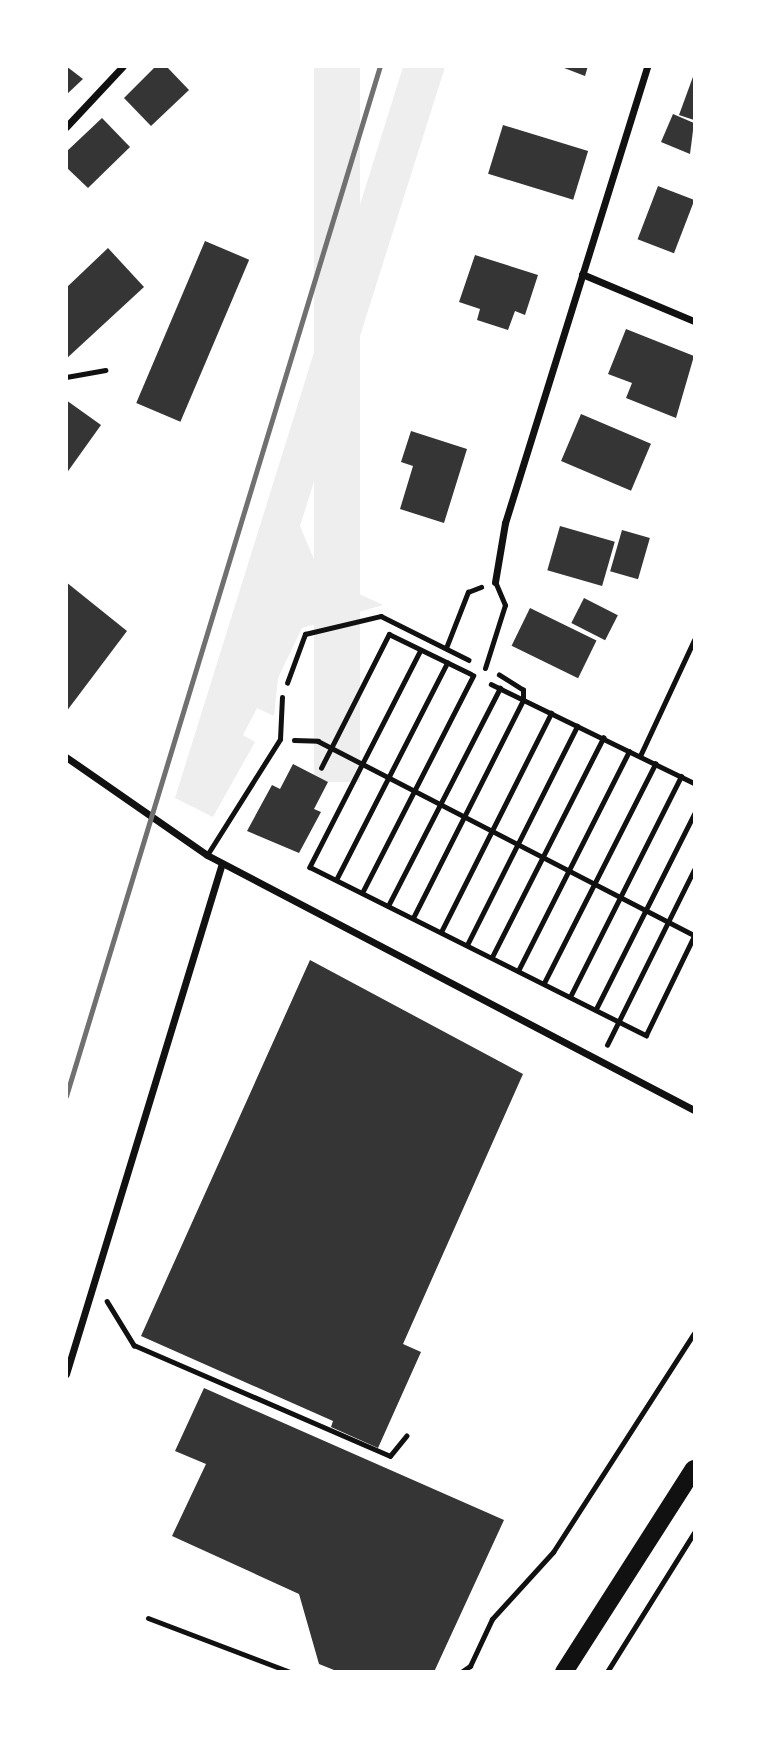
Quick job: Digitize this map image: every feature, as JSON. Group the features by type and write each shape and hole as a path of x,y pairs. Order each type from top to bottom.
{"main road":[{"path":"564,1671 695,1469"}],"street":[{"path":"66,127 123,66"},
{"path":"495,582 505,523 647,66"},
{"path":"582,274 695,321"},
{"path":"66,757 207,855 695,1110"},
{"path":"66,1374 222,863"}],"lane":[{"path":"66,377 105,370"},
{"path":"485,668 505,605 495,582"},
{"path":"207,855 279,739 282,697"},
{"path":"461,1671 470,1667 492,1619 554,1552 695,1333"},
{"path":"148,1618 290,1671"}],"path":[{"path":"446,648 468,592 495,582"},
{"path":"282,697 305,634 381,616 514,682 523,700"},
{"path":"321,768 389,634 695,783"},
{"path":"640,756 695,640"},
{"path":"318,741 331,748 363,764 389,777 620,897 695,935 646,1035 310,867 363,764 421,650"},
{"path":"337,880 447,663"},
{"path":"362,892 473,675"},
{"path":"388,906 499,688"},
{"path":"413,918 523,700"},
{"path":"440,932 551,713"},
{"path":"467,945 577,726"},
{"path":"492,957 603,738"},
{"path":"518,971 629,751"},
{"path":"544,983 655,764"},
{"path":"570,996 681,776"},
{"path":"596,1009 695,814"},
{"path":"611,1036 695,870"},
{"path":"90,1294 114,1304 134,1345 390,1455 406,1437"},
{"path":"607,1671 695,1533"}],"shaded area":[{"path":"314,67 360,67 360,782 314,782"},
{"path":"403,67 445,67 300,526 321,576 383,605 302,628 278,678 274,716 257,708 243,735 255,742 213,817 175,798"}],"building":[{"path":"66,66 83,79 66,95"},
{"path":"156,66 166,66 189,90 151,126 124,98"},
{"path":"559,66 588,66 585,76"},
{"path":"694,74 694,120 679,115"},
{"path":"673,114 694,123 690,154 661,142"},
{"path":"102,118 130,147 88,188 66,167 66,152"},
{"path":"503,125 588,151 573,200 488,174"},
{"path":"658,186 694,200 674,253 638,239"},
{"path":"205,241 249,260 180,422 136,403"},
{"path":"108,248 144,287 66,359 66,288"},
{"path":"475,255 538,275 525,315 515,311 508,330 477,320 480,309 459,302"},
{"path":"626,329 694,356 676,418 626,398 632,383 608,374"},
{"path":"66,400 101,425 66,474"},
{"path":"581,414 651,444 631,491 561,461"},
{"path":"411,431 467,449 444,523 400,509 413,466 401,462"},
{"path":"560,526 615,542 602,586 547,570"},
{"path":"622,530 650,538 638,579 610,571"},
{"path":"66,582 127,631 66,712"},
{"path":"584,598 618,615 605,640 571,623"},
{"path":"530,608 597,640 578,678 512,646"},
{"path":"293,764 328,782 314,809 321,812 299,853 247,831 272,785 280,789"},
{"path":"310,960 523,1074 403,1344 421,1352 378,1448 331,1427 333,1421 141,1336"},
{"path":"204,1388 504,1520 434,1672 339,1672 319,1664 299,1594 172,1536 206,1464 175,1451"}],"railway":[{"path":"66,1096 380,66"}]}
